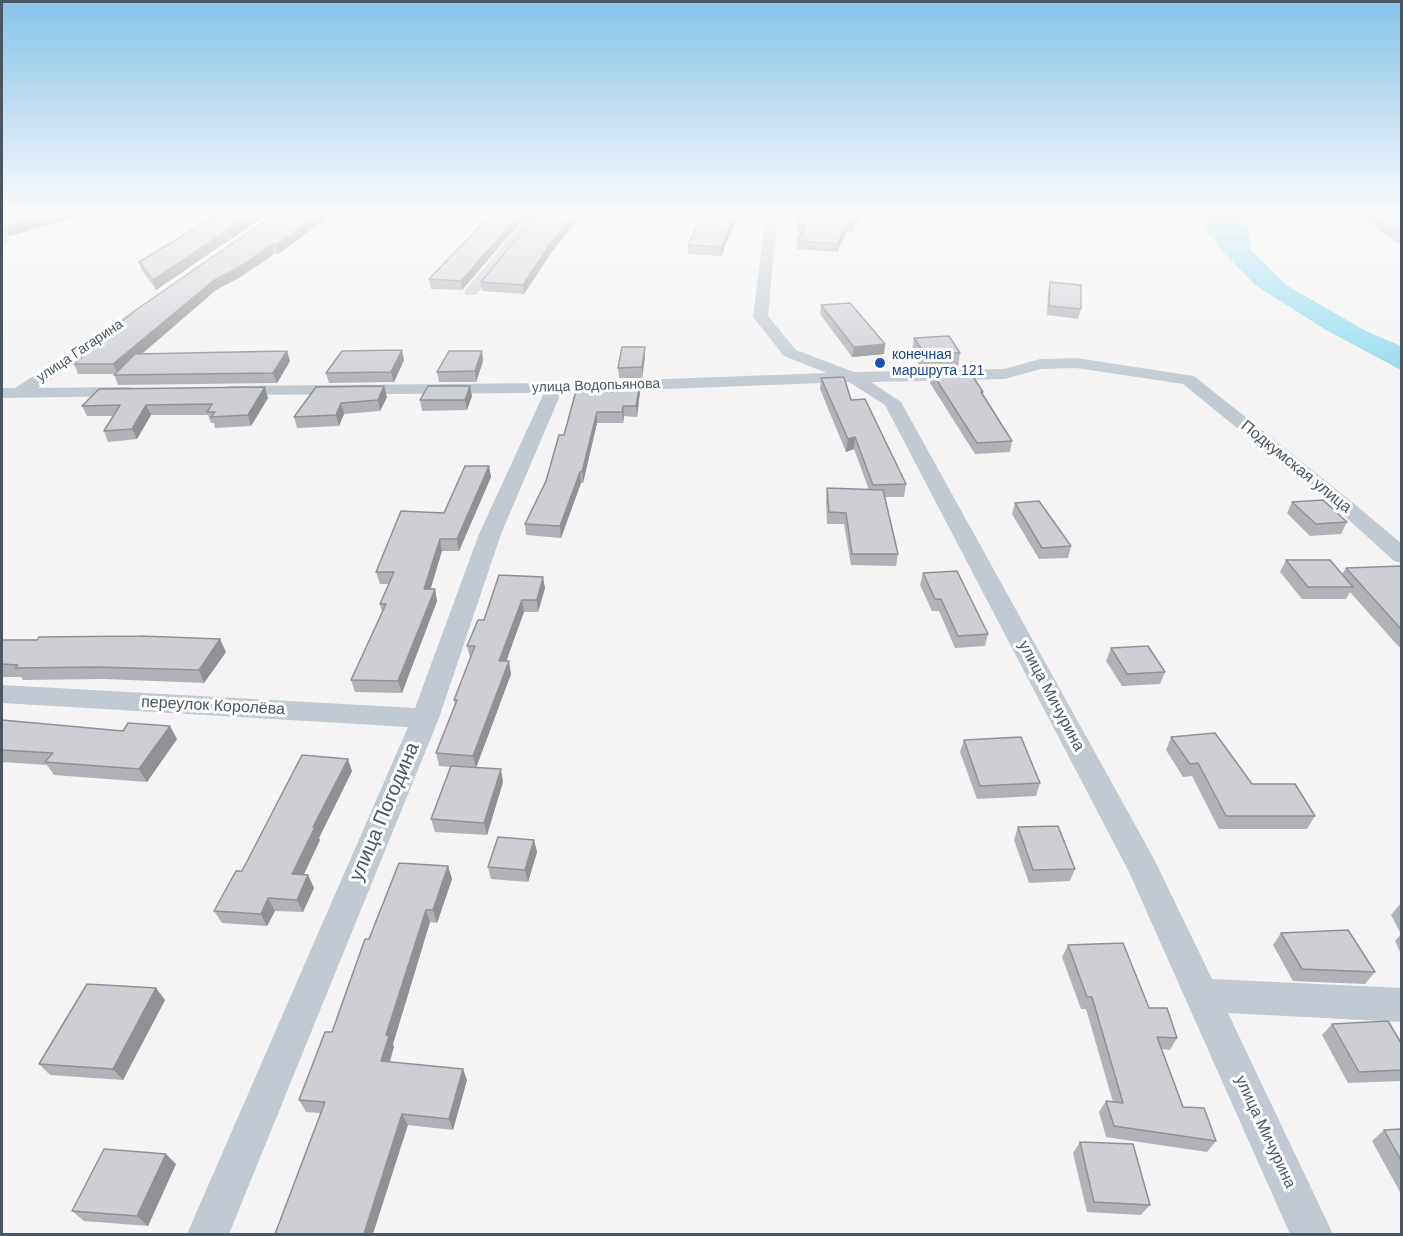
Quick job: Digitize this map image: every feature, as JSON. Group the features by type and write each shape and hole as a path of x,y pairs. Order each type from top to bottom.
{"street":[{"path":"471,292 487,273"},
{"name":"улица Мичурина","path":"765,273 760,317 790,353 852,377 892,402 1137,857 1312,1234"},
{"name":"улица Гагарина","path":"2,406 10,393 154,301"},
{"name":"улица Водопьянова","path":"216,391 555,388 1005,374 1040,364 1076,363 1188,380"},
{"name":"Подкумская улица","path":"1188,380 1345,506 1401,556"},
{"name":"улица Погодина","path":"208,1234 425,718 490,534 555,388"},
{"path":"10,393 146,391"},
{"name":"переулок Королёва","path":"2,694 425,718"},
{"path":"1201,995 1401,1005"}],"water":[{"path":"1243,273 1274,273 1286,285 1366,331 1401,346 1401,370 1326,330 1255,285"}],"building":[{"path":"147,273 164,273 153,280"},
{"path":"190,273 228,273 213,281 113,364 74,364 133,312"},
{"path":"435,273 468,273 461,281 429,279"},
{"path":"489,273 531,273 523,285 481,282"},
{"path":"1050,282 1081,285 1081,309 1049,306"},
{"path":"850,303 885,344 854,347 821,305"},
{"path":"949,336 960,353 924,353 914,338"},
{"path":"622,347 645,347 642,367 618,368"},
{"path":"402,350 391,372 326,373 342,351"},
{"path":"287,351 273,373 114,375 135,354"},
{"path":"449,351 482,351 475,371 437,372"},
{"path":"970,372 1012,441 977,443 932,373"},
{"path":"844,377 851,400 865,399 906,484 873,485 855,437 848,439 821,378"},
{"path":"640,382 636,406 623,406 622,412 597,412 582,472 580,472 560,526 525,524 546,481 559,435 564,435 576,391 614,392 615,383"},
{"path":"384,386 378,400 341,403 336,415 294,417 316,387"},
{"path":"428,386 470,386 465,400 420,400"},
{"path":"265,387 248,415 211,417 215,412 207,412 212,404 146,405 132,429 104,431 120,405 82,406 99,389"},
{"path":"465,466 489,466 457,539 440,539 424,589 435,589 398,681 351,680 386,604 380,604 394,572 376,572 401,511 444,513"},
{"path":"827,488 883,490 898,554 852,554 846,513 829,512"},
{"path":"1323,500 1347,522 1316,524 1292,502"},
{"path":"1039,501 1071,546 1042,548 1015,503"},
{"path":"1286,560 1330,560 1353,587 1308,587"},
{"path":"1401,566 1401,629 1346,568"},
{"path":"957,571 988,634 958,636 941,599 935,599 923,573"},
{"path":"499,575 543,577 537,600 522,600 499,661 509,661 473,756 436,753 475,646 467,646 478,620 484,620"},
{"path":"141,636 220,639 199,670 97,667 15,668 18,665 2,664 2,640 37,640 39,637"},
{"path":"1148,646 1165,672 1127,674 1111,648"},
{"path":"2,720 123,731 128,723 170,726 139,769 45,762 53,753 2,750"},
{"path":"1215,733 1252,784 1295,784 1315,816 1226,816 1198,763 1190,764 1171,737"},
{"path":"1021,737 1040,783 980,786 964,740"},
{"path":"302,755 348,759 292,874 308,875 297,900 268,898 261,914 214,911 236,871 242,871"},
{"path":"451,766 501,769 484,823 431,819"},
{"path":"1058,826 1075,869 1033,870 1018,827"},
{"path":"498,837 534,840 525,870 488,867"},
{"path":"399,863 448,866 433,910 426,910 386,1035 389,1036 381,1061 463,1069 449,1119 402,1114 364,1234 275,1234 325,1102 299,1100 325,1032 332,1032 365,939 369,939"},
{"path":"1348,930 1375,972 1302,969 1281,933"},
{"path":"1123,943 1149,1008 1167,1008 1177,1038 1157,1037 1183,1107 1204,1108 1216,1141 1114,1126 1106,1101 1123,1103 1092,997 1087,997 1068,945"},
{"path":"87,984 156,988 113,1069 39,1064"},
{"path":"1388,1021 1401,1043 1401,1070 1359,1072 1332,1024"},
{"path":"1401,1129 1401,1160 1384,1130"},
{"path":"1080,1142 1133,1144 1150,1205 1094,1202"},
{"path":"104,1149 166,1154 137,1216 72,1211"}],"place":[{"name":"конечная маршрута 121","path":"880,363"}]}
